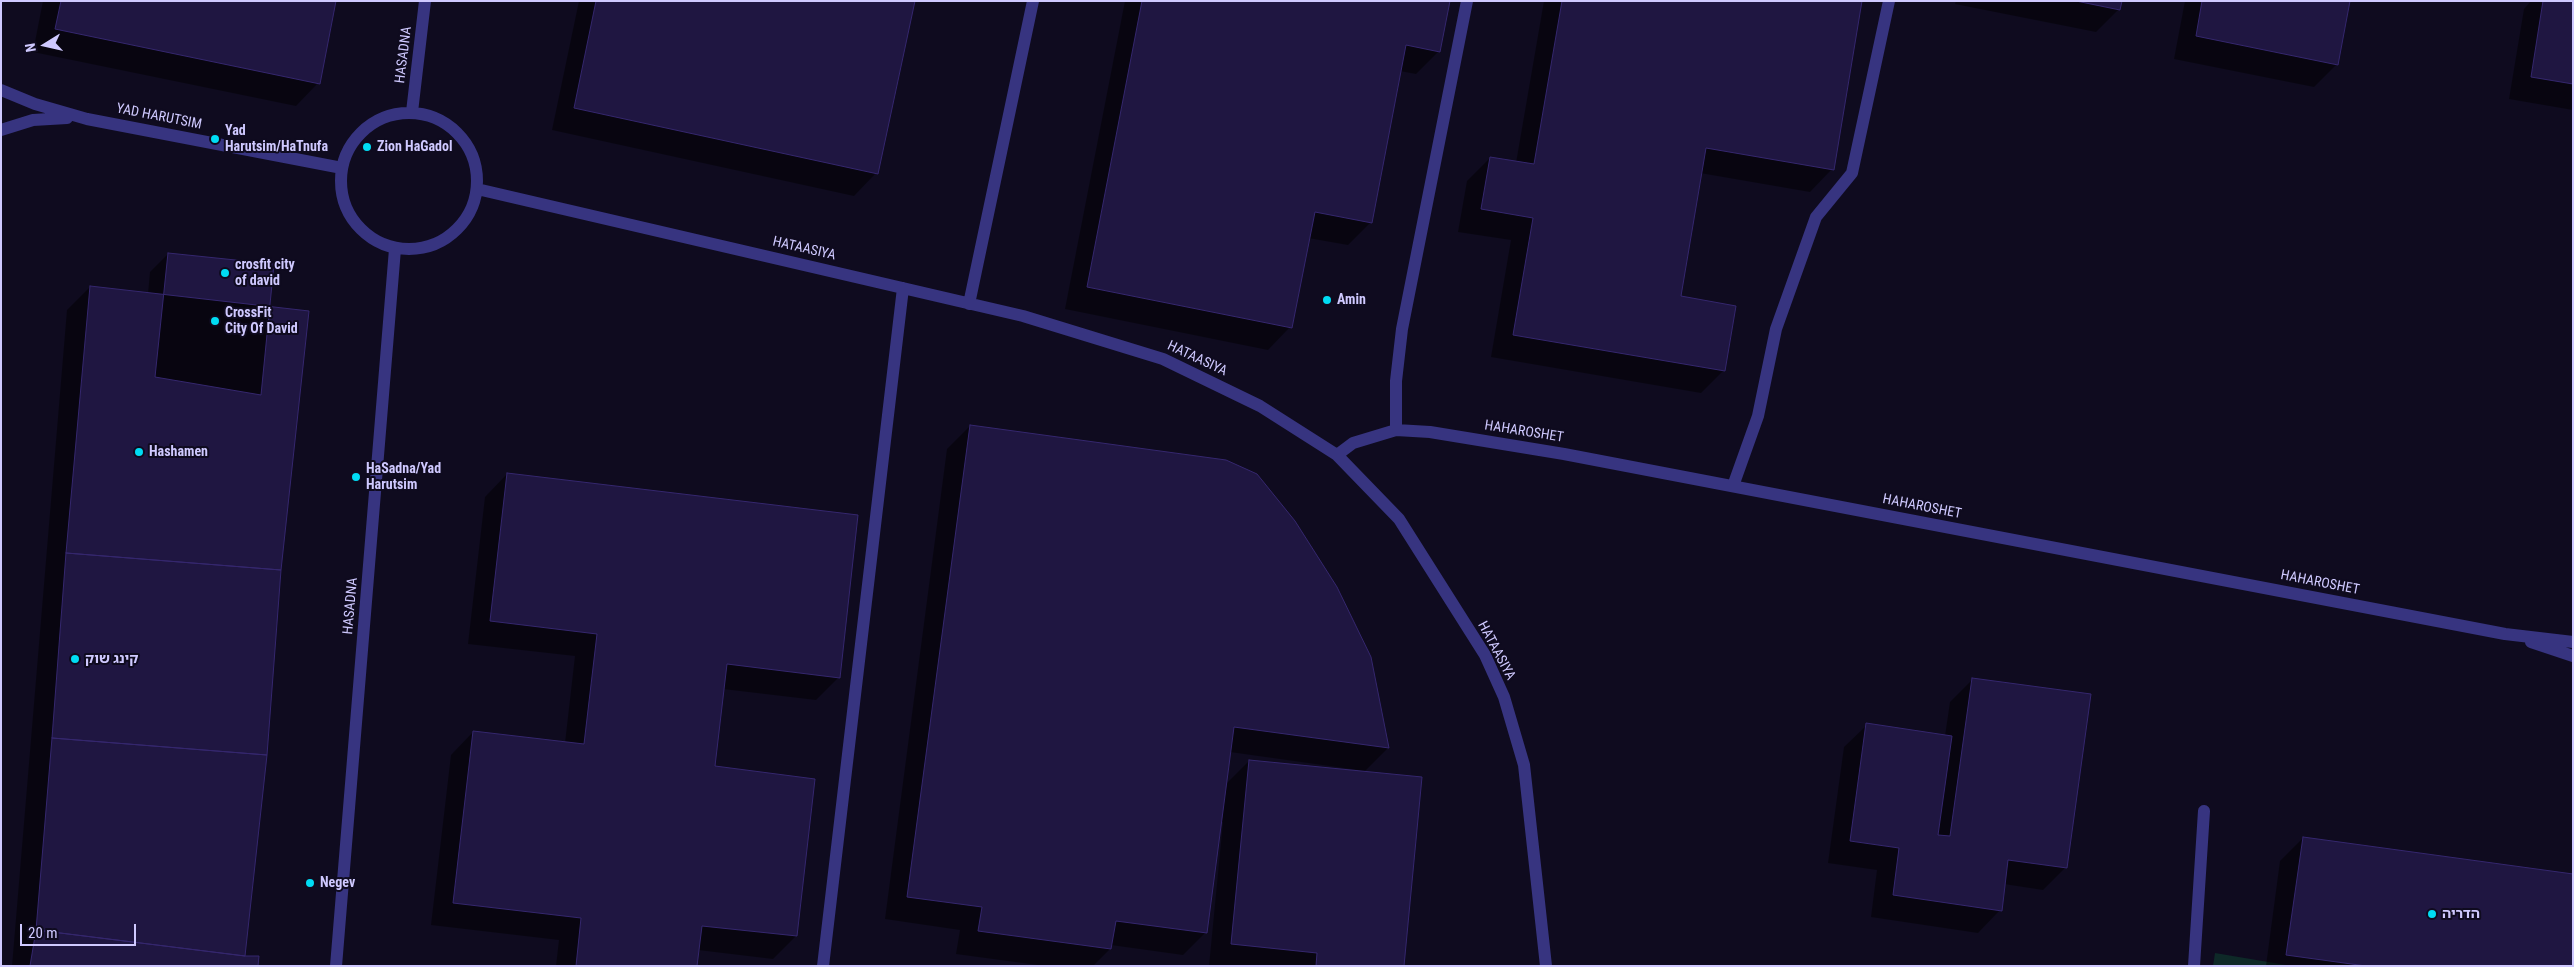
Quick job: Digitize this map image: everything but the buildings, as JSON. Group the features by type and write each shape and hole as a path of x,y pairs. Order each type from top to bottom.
{"street":[{"name":"HASADNA","path":"412,112 425,1"},
{"path":"969,304 1033,1"},
{"path":"1396,430 1396,381 1402,329 1467,1"},
{"path":"1733,486 1758,416 1776,329 1816,217 1852,173 1889,1"},
{"name":"YAD HARUTSIM","path":"1,90 35,104 87,119 342,168"},
{"path":"412,112 434,117 453,128 468,146 476,167 477,189 470,211 457,230 439,243 418,250 395,249 374,241 356,226 345,206 340,184 342,168 353,141 369,125 389,115 412,112"},
{"name":"YAD HARUTSIM","path":"1,130 33,120 87,119"},
{"name":"HATAASIYA","path":"477,189 1023,316 1163,359 1260,406 1337,455 1399,519 1484,656 1504,697 1524,765 1546,966"},
{"name":"HASADNA","path":"336,966 395,249"},
{"path":"823,966 903,288"},
{"name":"HAHAROSHET","path":"1337,455 1353,443 1396,430 1430,432 1555,452 2505,634 2573,642"},
{"name":"HAHAROSHET","path":"2505,634 2573,656"},
{"path":"2194,966 2204,812"}],"green space":[{"path":"2215,953 2292,966 2213,966"}],"place":[{"name":"Yad Harutsim/HaTnufa","path":"215,139"},
{"name":"Zion HaGadol","path":"367,147"},
{"name":"crosfit city of david","path":"225,273"},
{"name":"Amin","path":"1327,300"},
{"name":"CrossFit City Of David","path":"215,321"},
{"name":"Hashamen","path":"139,452"},
{"name":"HaSadna/Yad Harutsim","path":"356,477"},
{"name":"קינג שוק","path":"75,659"},
{"name":"Negev","path":"310,883"},
{"name":"הדריה","path":"2432,914"}]}
